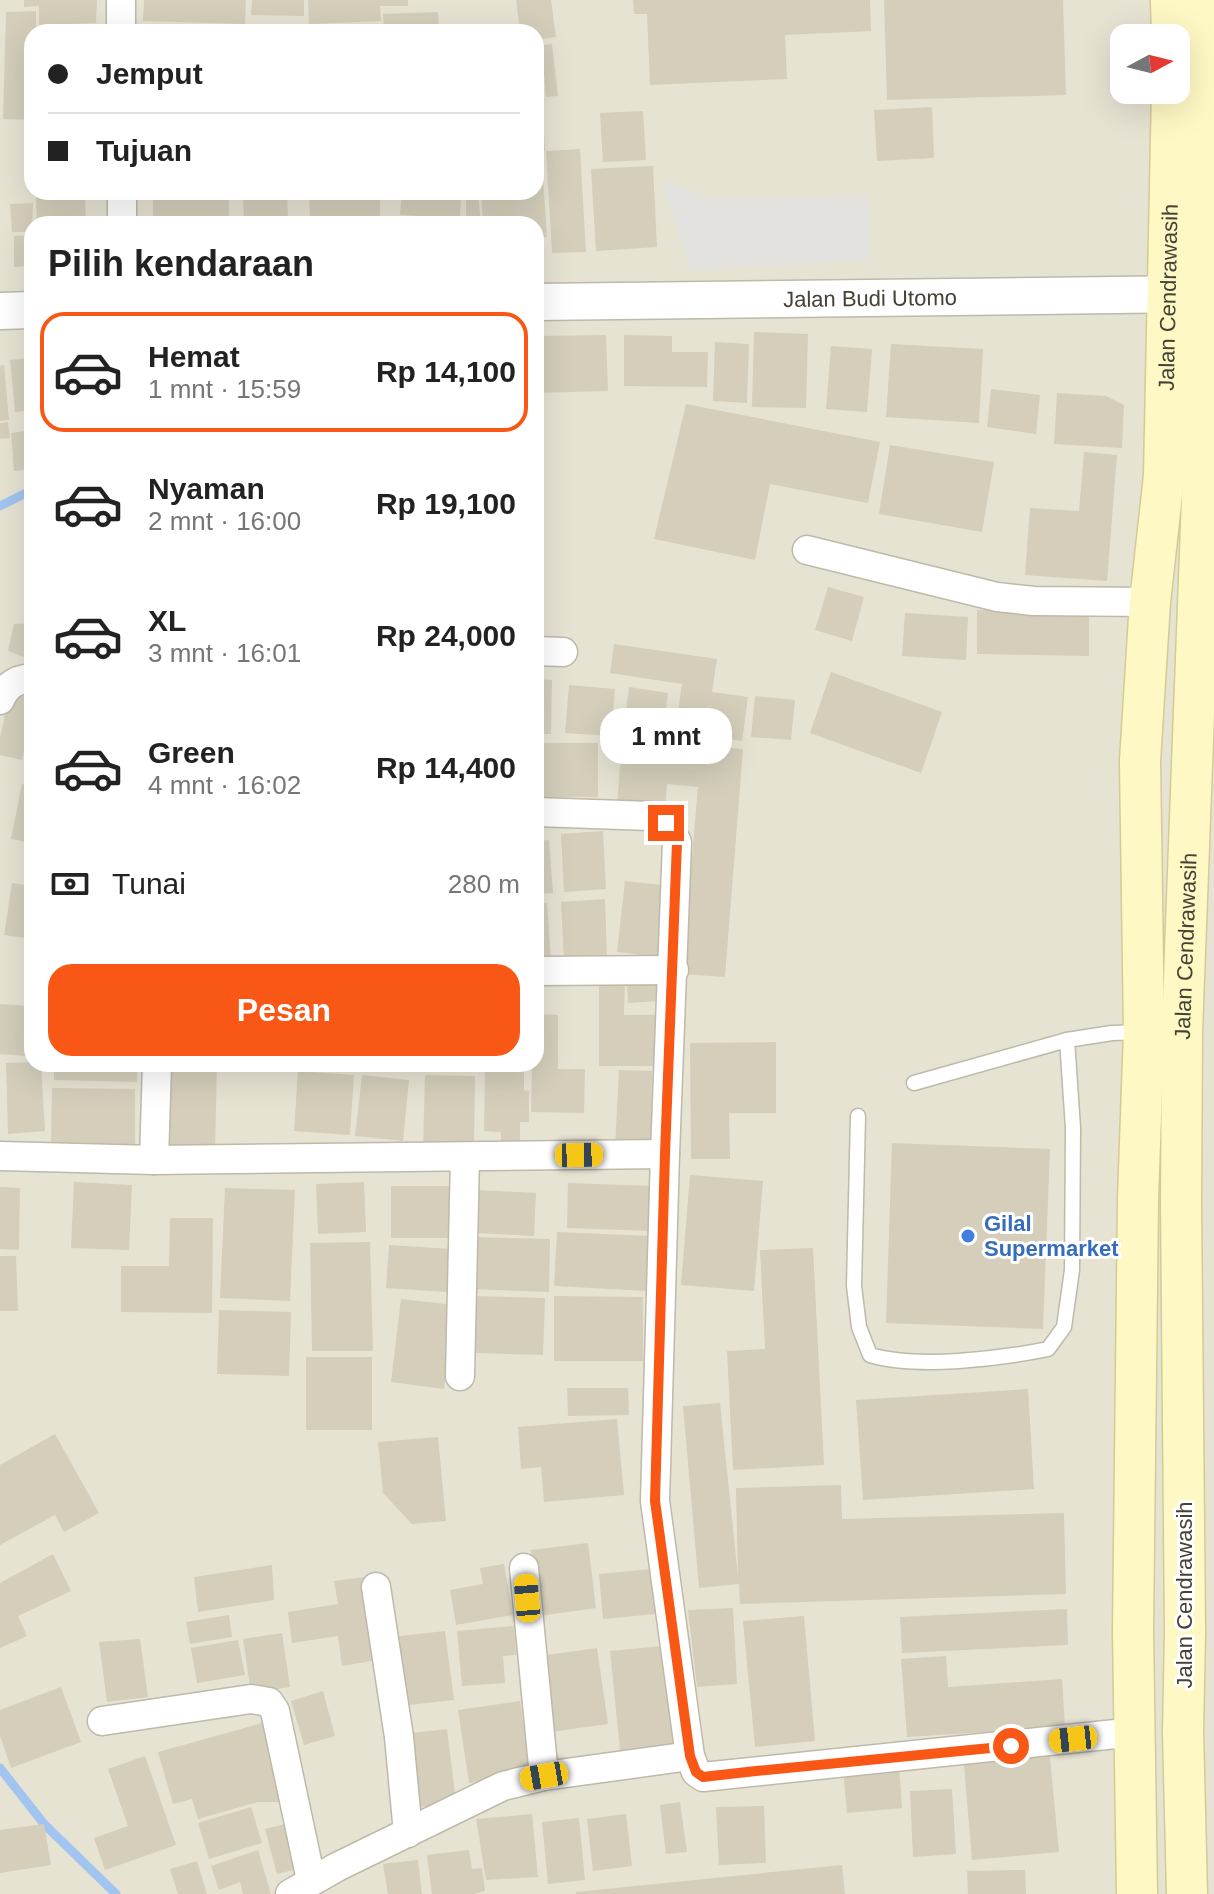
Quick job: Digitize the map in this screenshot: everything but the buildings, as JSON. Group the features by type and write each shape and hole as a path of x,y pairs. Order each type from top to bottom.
{"main road":[{"path":"1171,0 1172,24"},
{"name":"Jalan Cendrawasih","path":"1137,1894 1133,1631 1138,1198 1144,1032 1140,761 1150,602 1184,294 1207,0"},
{"name":"Jalan Cendrawasih","path":"1173,104 1184,294 1203,472 1182,1032 1183,1732 1187,1894"},
{"path":"1138,1198 1181,1203"}],"street":[{"path":"121,0 121,24"},
{"name":"Jalan Budi Utomo","path":"544,302 1184,294"},
{"path":"0,311 24,310"},
{"path":"807,550 997,597 1034,601 1150,602"},
{"path":"0,700 3,691 18,679 24,679"},
{"path":"544,812 651,816 666,823 677,842 655,1501 690,1756 696,1772 703,1777 716,1777 1135,1732"},
{"path":"544,971 674,970"},
{"path":"154,1160 157,1072"},
{"path":"0,1156 154,1160 665,1154"},
{"path":"460,1376 465,1157"},
{"path":"524,1568 544,1776"},
{"path":"376,1587 399,1737 408,1833"},
{"path":"102,1721 251,1699 269,1702 275,1711 300,1887 503,1786 544,1776 690,1756"}],"lane":[{"path":"914,1083 1067,1040 1144,1032"},
{"path":"858,1116 854,1286 859,1327 870,1355 893,1362 1016,1355 1048,1349 1064,1327 1072,1270 1073,1128 1067,1040"}],"shaded area":[{"path":"0,0 1214,0 1214,1894 0,1894"},
{"path":"661,179 711,199 868,196 870,260 690,270"}],"waterway":[{"path":"0,506 24,494"},
{"path":"0,1768 44,1824 116,1894"}],"place":[{"name":"Gilal Supermarket","path":"968,1236"}],"route":[{"path":"666,823 677,842 655,1501 690,1756 696,1772 703,1777 716,1777 1011,1746"}]}
